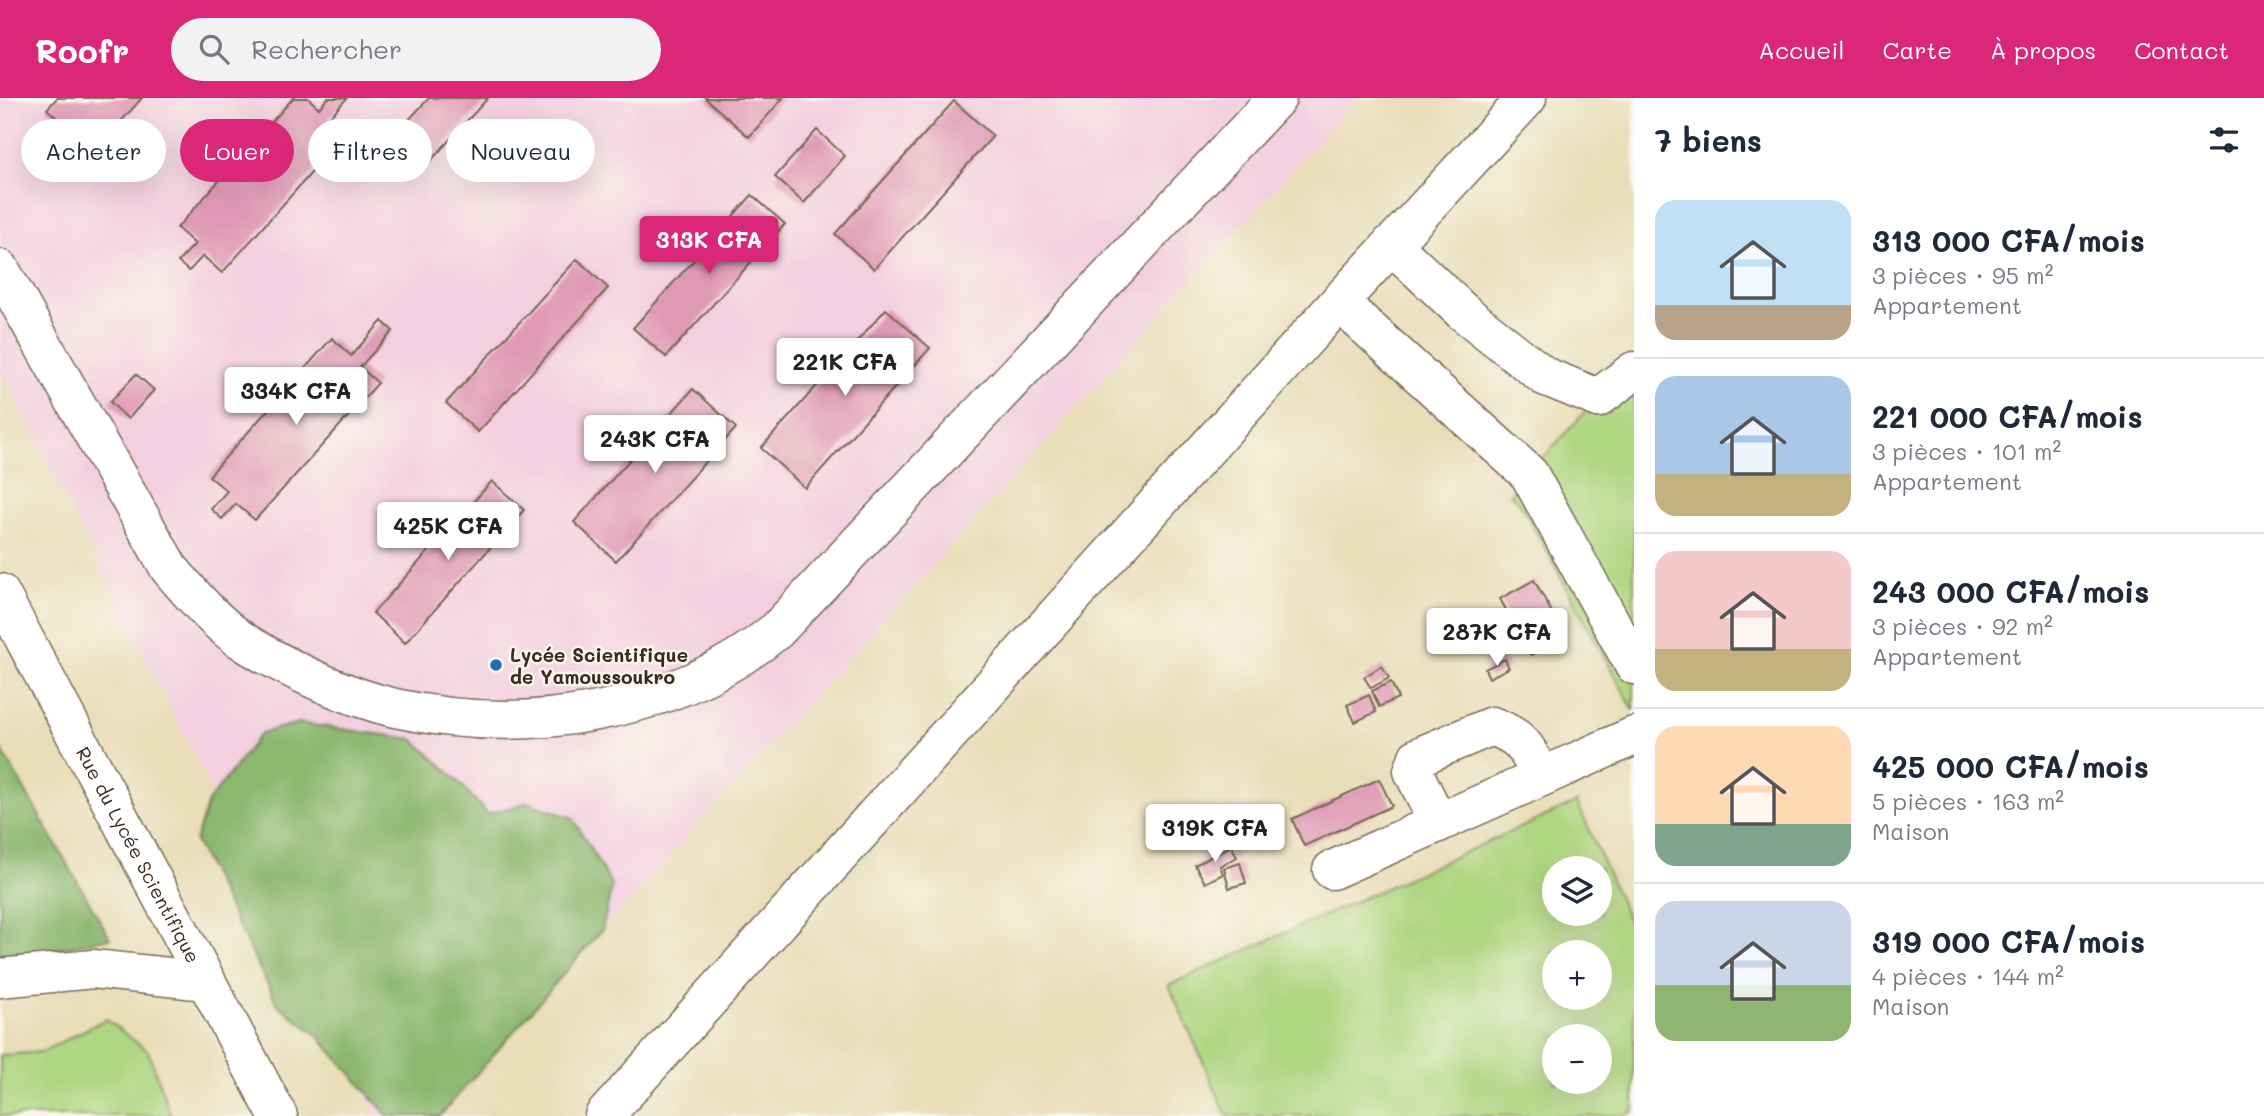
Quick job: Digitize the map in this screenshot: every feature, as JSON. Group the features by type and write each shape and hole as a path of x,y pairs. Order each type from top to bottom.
{"street":[{"path":"0,269 169,568 204,609 249,644 346,693 396,708 487,719 534,719 611,708 659,695 720,670 746,655 777,630 1277,98"},
{"path":"604,1116 1391,244 1527,98"},
{"path":"1391,244 1462,311 1544,376 1598,398 1634,371"},
{"path":"1339,302 1530,474 1634,665"},
{"name":"Rue du Lycée Scientifique","path":"0,593 278,1116"},
{"path":"1438,823 1413,771 1418,757 1492,726 1514,734 1528,751 1541,777"},
{"path":"1332,870 1634,736"},
{"path":"0,978 93,969 206,981"}],"shaded area":[{"name":"Lycée Scientifique de Yamoussoukro","path":"0,98 1357,98 602,930 440,1116 376,1116 0,368"}],"green space":[{"path":"1634,358 1634,711 1522,506 1510,494"},
{"path":"298,723 413,739 450,773 488,814 527,802 573,818 612,886 602,930 440,1116 388,1116 318,1036 278,1005 195,841 208,802 261,733"},
{"path":"0,747 110,938 0,961"},
{"path":"1577,802 1600,856 1542,856 1542,926 1612,926 1612,882 1634,933 1634,1111 1623,1116 1227,1116 1169,985"},
{"path":"106,1019 148,1051 171,1116 0,1116 0,1055 42,1052"}],"building":[{"path":"57,98 142,98 123,119 58,119 47,109"},
{"path":"293,98 308,98 319,108 328,98 347,98 328,119 308,119 308,177 222,273 203,256 189,271 178,262 195,244 177,228 218,182 294,182 294,119 274,119"},
{"path":"429,98 488,98 469,119 446,119 446,144 432,159 432,119 410,119"},
{"path":"705,98 783,98 749,137"},
{"path":"954,101 993,136 874,269 835,234"},
{"path":"817,130 845,156 804,203 775,177"},
{"path":"752,195 785,224 666,357 633,328"},
{"path":"577,259 608,288 478,432 446,403"},
{"path":"886,309 930,348 805,488 761,448"},
{"path":"382,321 393,331 360,367 378,383 255,520 236,504 222,519 211,509 227,491 209,476 332,338 351,356"},
{"path":"136,374 154,390 128,419 110,402"},
{"path":"693,389 736,428 616,561 574,522"},
{"path":"492,481 524,510 405,643 373,613"},
{"path":"1534,580 1565,636 1531,655 1500,599"},
{"path":"1505,659 1509,668 1489,678 1485,669"},
{"path":"1382,666 1389,678 1371,688 1364,677"},
{"path":"1391,682 1398,698 1379,707 1372,691"},
{"path":"1369,695 1376,712 1355,722 1347,705"},
{"path":"1379,779 1392,806 1304,846 1292,819"},
{"path":"1231,846 1237,857 1220,866 1223,874 1205,883 1195,865"},
{"path":"1240,863 1246,883 1229,888 1224,868"}],"place":[{"name":"Lycée Scientifique de Yamoussoukro","path":"496,665"}]}
